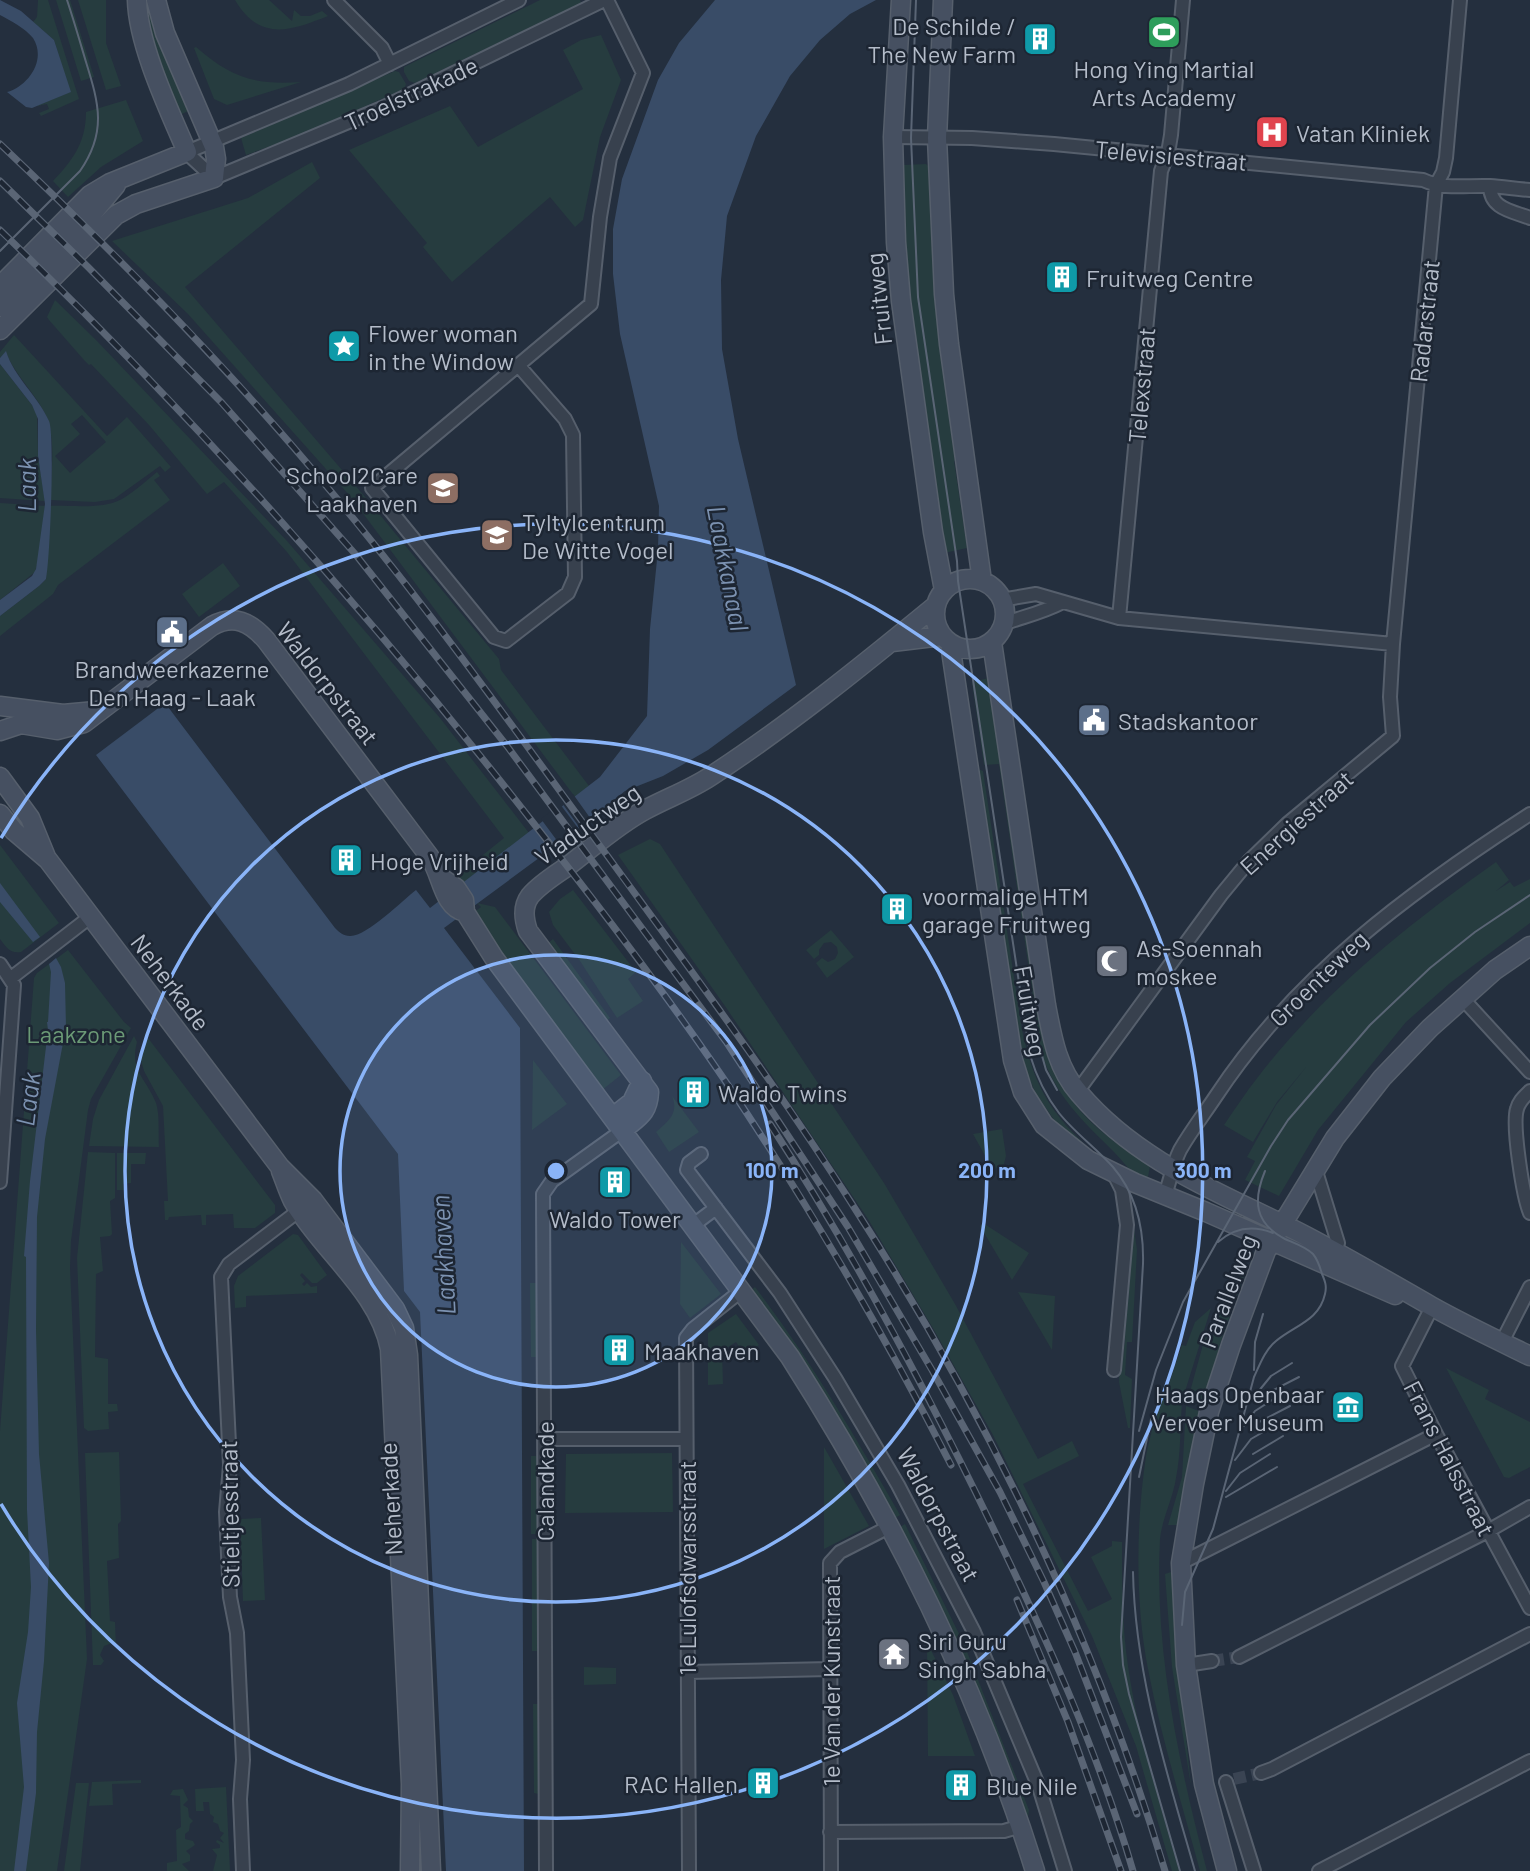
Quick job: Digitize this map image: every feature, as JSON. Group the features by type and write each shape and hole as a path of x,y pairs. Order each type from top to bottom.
{"street":[{"path":"137,0 145,46 187,152 214,178"},
{"path":"156,0 162,26 212,142 216,159 214,178"},
{"path":"334,0 382,48 390,64"},
{"name":"Troelstrakade","path":"187,152 390,64 519,0"},
{"path":"517,365 565,419 573,435 575,577 568,593 506,640 494,637 372,488 517,365 591,304 600,217 610,158 643,74 605,0"},
{"name":"Troelstrakade","path":"214,178 382,108 605,0"},
{"name":"Fruitweg","path":"901,0 893,137 901,302 940,598"},
{"path":"943,0 937,138 944,294 948,344 982,582"},
{"name":"Telexstraat","path":"1119,618 1161,171 1168,153 1184,0"},
{"name":"Radarstraat","path":"1393,644 1436,185 1446,159 1460,0"},
{"name":"Televisiestraat","path":"893,137 972,138 1168,153 1423,180 1436,185 1530,190"},
{"path":"0,286 85,200 124,178 187,152"},
{"path":"0,307 124,178"},
{"path":"0,330 119,212 214,178"},
{"path":"1490,186 1494,203 1530,218"},
{"path":"91,215 136,204"},
{"path":"962,580 982,582 993,589 1002,600 1005,612 1003,624 992,642 982,648 962,649 946,640 935,622 940,598 962,580"},
{"path":"1002,600 1036,594 1119,618 1393,644"},
{"name":"Viaductweg","path":"618,1124 643,1114 649,1105 649,1092 528,931 524,918 526,904 531,895 620,826 645,810 712,776 847,678 940,598"},
{"path":"1003,624 1024,616 1040,614 1063,602"},
{"name":"Waldorpstraat","path":"0,731 21,724 57,730 69,729 90,720 212,626 228,619 244,621 265,640 432,861 451,892 464,900 465,912 494,958 790,1357 832,1422 891,1526 950,1644 994,1751 1035,1871"},
{"path":"892,642 946,640"},
{"name":"Fruitweg","path":"946,640 1005,1012 1020,1084 1044,1125 1079,1154 1114,1174 1385,1292 1432,1307"},
{"name":"Fruitweg","path":"992,642 1054,1048 1077,1092 1120,1133 1156,1161 1335,1251 1432,1307"},
{"name":"Energiestraat","path":"1077,1092 1221,895 1249,861 1287,824 1393,736 1390,697 1393,644"},
{"name":"Waldorpstraat","path":"0,706 73,714 93,712 108,705"},
{"name":"Neherkade","path":"0,777 30,818 48,860 280,1167 291,1197 306,1205 395,1309 406,1334 431,1871"},
{"name":"Neherkade","path":"0,814 17,834 48,860"},
{"name":"Groenteweg","path":"1165,1195 1181,1150 1233,1070 1271,1023 1334,958 1455,862 1530,814"},
{"path":"11,978 90,917"},
{"name":"Parallelweg","path":"1227,1871 1204,1784 1186,1665 1181,1563 1209,1412 1259,1266 1271,1241 1335,1138 1382,1078 1430,1028 1495,970 1530,946"},
{"path":"0,964 14,985 3,1109 0,1182"},
{"path":"1463,999 1530,1072"},
{"path":"1530,1091 1521,1099 1516,1117 1524,1195 1530,1213"},
{"name":"Calandkade","path":"546,1871 543,1194 552,1181 618,1124"},
{"name":"Waldorpstraat","path":"701,1154 689,1163 687,1170 780,1293 835,1378 898,1485 974,1632 1039,1787 1065,1871"},
{"path":"1315,1168 1338,1243 1335,1251"},
{"path":"1114,1174 1122,1190 1127,1225 1115,1370"},
{"name":"Neherkade","path":"306,1205 377,1315 390,1349 411,1793 410,1871"},
{"name":"Stieltjesstraat","path":"243,1871 240,1794 243,1760 237,1633 231,1602 226,1512 230,1465 221,1280 229,1264 306,1205"},
{"path":"692,1226 716,1208"},
{"path":"1502,1342 1530,1287"},
{"name":"1e Lulofsdwarsstraat","path":"689,1871 685,1338 741,1291"},
{"path":"1432,1307 1530,1356"},
{"name":"Frans Halsstraat","path":"1432,1307 1402,1366 1530,1608"},
{"path":"1181,1563 1436,1434"},
{"path":"544,1439 685,1439"},
{"path":"1239,1657 1530,1507"},
{"name":"1e Van der Kunstraat","path":"831,1871 830,1563 841,1552 891,1526"},
{"path":"1261,1773 1530,1634"},
{"path":"1186,1665 1212,1661"},
{"path":"687,1672 830,1670"},
{"path":"1319,1871 1530,1762"},
{"path":"1204,1784 1230,1780 1254,1871"},
{"path":"830,1832 1004,1831 1021,1826"}],"green space":[{"path":"38,0 48,0 79,99 41,116 39,113 49,109 47,104 36,106 70,92 54,40 33,22 37,17"},
{"path":"56,0 70,0 94,77 81,81"},
{"path":"78,0 106,0 106,43 121,86 106,90"},
{"path":"143,0 149,0 190,110 180,115 151,39"},
{"path":"235,0 269,0 292,21 294,10 301,16 322,11 328,16 288,29 265,27 245,13"},
{"path":"540,0 580,0 581,3 415,83 409,81 404,67"},
{"path":"601,35 621,80 600,137 583,220 575,227 550,197 452,282 423,247 427,243 349,150 450,106 478,147 583,89 563,50 581,40"},
{"path":"194,48 221,66 244,77 270,82 301,82 227,105 214,99"},
{"path":"395,71 399,72 406,84 404,89 296,137 246,155 241,138"},
{"path":"126,100 143,141 101,167 68,197 53,181 77,150 84,132 86,112"},
{"path":"312,162 320,178 185,287 366,498 499,659 501,670 589,786 575,797 350,496 188,314 112,241 248,198"},
{"path":"926,164 930,168 959,460 954,461 967,548 944,553 913,345 902,242 901,167"},
{"path":"55,300 287,541 440,718 529,833 463,883 458,875 504,838 287,552 224,482 207,494 149,425 91,364 84,360 49,320 47,317"},
{"path":"14,335 107,436 127,417 171,467 165,472 160,466 114,499 95,502 50,500 52,448 47,418 6,352 0,358 0,352","holes":["82,415 106,442 70,473 55,456 80,434 71,424"]},
{"path":"0,364 37,414 38,456 45,501 0,498"},
{"path":"157,472 160,476 154,480 170,500 58,585 53,594 0,636 0,616 46,579 49,506 105,505 122,499"},
{"path":"0,503 45,506 35,572 0,600"},
{"path":"223,563 240,586 199,617 182,594"},
{"path":"993,677 1046,1049 1054,1070 1074,1103 1100,1130 1150,1166 1148,1177 1128,1168 1071,1107 1054,1082 1041,1052 999,764 984,765 972,682"},
{"path":"963,682 966,682 978,769 983,771 1027,1052 1048,1101 1069,1128 1099,1158 1059,1127 1036,1094 1026,1071 1005,958"},
{"path":"650,839 660,844 884,1183 955,1304 1038,1459 1072,1441 1079,1456 1023,1484 1088,1611 1112,1599 1091,1557 1112,1546 1112,1541 1122,1542 1123,1620 1132,1692 1150,1769 1179,1871 1172,1871 1136,1746 1092,1636 993,1435 868,1219 725,1006 618,855"},
{"name":"Laakzone","path":"0,845 59,923 21,952 11,951 0,939"},
{"path":"1496,862 1509,880 1496,891 1510,882 1514,887 1530,879 1530,923 1450,983 1406,1022 1318,1130 1279,1196 1245,1180 1255,1161 1247,1157 1276,1105 1307,1066 1277,1102 1253,1142 1224,1125 1258,1077 1311,1016 1369,960"},
{"path":"573,890 636,972 628,979 643,1001 617,1018 553,925 549,912 560,899"},
{"path":"477,903 495,907 621,1075 602,1090 479,925 473,913 481,907"},
{"path":"831,930 854,957 827,978 816,963 822,958 828,962 835,959 837,947 831,942 824,943 819,955 814,959 806,950"},
{"path":"553,939 610,1018 605,1022 547,944"},
{"name":"Laakzone","path":"68,950 131,1028 91,1099 71,1241 87,1659 57,1871 0,1871 0,1431 34,978"},
{"path":"134,1036 137,1042 137,1068 156,1103 159,1147 89,1146 99,1100"},
{"path":"148,1038 275,1205 275,1213 255,1228 234,1228 233,1214 206,1215 206,1225 202,1225 201,1215 169,1217 165,1220 164,1201 168,1201 163,1106 144,1071 140,1057"},
{"path":"533,1060 567,1104 532,1130"},
{"path":"672,1096 699,1132 669,1152 656,1132 669,1120 673,1112"},
{"path":"1002,1129 1006,1156 1004,1164 993,1170 973,1134"},
{"path":"88,1152 115,1153 115,1198 110,1201 112,1234 100,1237 103,1271 96,1274 95,1357 108,1359 108,1404 117,1404 118,1411 108,1412 109,1429 88,1431 84,1428 77,1258"},
{"path":"117,1153 146,1153 145,1164 131,1164 131,1183 123,1184 124,1190 117,1190"},
{"path":"1133,1222 1137,1250 1132,1342 1127,1342 1125,1375 1132,1379 1128,1428 1119,1382 1120,1355 1123,1355 1125,1339 1121,1338 1122,1334 1125,1334 1129,1292 1125,1291 1129,1223"},
{"path":"983,1223 1029,1253 1012,1280 980,1226"},
{"path":"293,1234 298,1235 327,1275 317,1283 312,1283 302,1273 300,1275 305,1281 302,1284 304,1286 307,1283 311,1287 317,1286 317,1293 246,1296 246,1307 235,1308 234,1286 238,1276"},
{"path":"681,1242 721,1294 690,1318 680,1304"},
{"path":"1242,1272 1245,1273 1220,1344 1203,1406 1188,1399 1207,1330"},
{"path":"530,1283 537,1283 538,1357 531,1357"},
{"path":"755,1287 813,1370 900,1515 895,1518 809,1373 751,1290"},
{"path":"1018,1292 1055,1296 1052,1350"},
{"path":"1211,1308 1183,1398 1167,1390 1182,1345 1186,1346 1195,1322"},
{"path":"736,1314 759,1345 745,1355 736,1342 722,1351 723,1384 708,1385 708,1333"},
{"path":"1446,1368 1489,1390 1485,1399 1530,1422 1530,1467 1509,1478 1504,1477"},
{"path":"1162,1394 1182,1403 1178,1469 1160,1539 1161,1623 1178,1748 1207,1871 1200,1871 1165,1745 1148,1669 1141,1617 1138,1563 1143,1482 1148,1448"},
{"path":"1186,1406 1201,1412 1180,1525 1168,1525 1182,1477"},
{"path":"824,1447 869,1526 824,1549"},
{"path":"119,1452 119,1558 107,1561 110,1621 115,1622 116,1646 112,1643 104,1646 100,1655 104,1661 101,1665 93,1665 85,1453"},
{"path":"672,1453 673,1512 565,1513 566,1454"},
{"path":"531,1456 538,1456 538,1534 531,1534"},
{"path":"261,1518 265,1600 243,1601 240,1519"},
{"path":"905,1524 964,1644 1029,1810 1028,1816 983,1706 900,1527"},
{"path":"532,1539 538,1539 538,1651 532,1651"},
{"path":"1177,1570 1179,1666 1191,1786 1172,1667 1165,1574"},
{"path":"927,1642 953,1695 975,1756 928,1756"},
{"path":"584,1667 616,1668 616,1684 584,1685"},
{"path":"533,1704 539,1704 539,1794 534,1793"},
{"path":"141,1780 141,1783 112,1784 113,1805 89,1806 92,1782"},
{"path":"76,1783 89,1783 80,1871 64,1871"},
{"path":"226,1787 230,1871 213,1871 217,1855 212,1849 220,1848 217,1840 224,1843 220,1838 224,1833 220,1831 218,1824 213,1822 209,1802 203,1802 204,1811 196,1811 195,1789"},
{"path":"183,1789 188,1800 183,1805 188,1808 189,1817 193,1821 185,1839 193,1841 195,1845 186,1851 190,1855 190,1861 182,1864 189,1871 167,1871 167,1863 177,1861 176,1830 181,1827 180,1796 170,1795 173,1790"}],"water":[{"path":"0,0 21,11 54,40 71,92 32,108 26,107 7,92 28,78 38,55 37,46 30,34 0,15"},
{"path":"715,0 876,0 850,14 820,40 790,76 756,136 727,216 721,280 722,349 738,439 796,685 708,750 663,776 625,791 573,833 444,928 520,1028 524,1871 446,1871 420,1312 404,1291 398,1154 96,755 165,703 335,928 343,935 350,936 374,925 416,890 430,908 600,777 647,716 650,629 658,550 659,506 620,334 613,274 613,229 622,179 658,80 679,43"},
{"path":"6,351 49,421 52,448 51,498 46,579 0,616 0,600 32,576 36,569 45,504 38,456 38,419 32,405 0,364 0,358"},
{"path":"0,883 40,937 33,942 0,902"},
{"path":"56,958 65,983 66,1027 45,1139 37,1217 39,1454 49,1563 37,1732 36,1793 26,1871 14,1871 24,1787 17,1703 28,1632 31,1587 27,1510 24,1256 48,1030 51,972 49,964"}],"pier":[{"path":"573,794 593,822 582,831 562,803"},
{"path":"560,804 581,832 561,846 541,819"}],"tunnel":[{"path":"1212,1661 1239,1657"},
{"path":"1234,1779 1261,1773"}],"tram line":[{"path":"0,251 80,171 94,143 97,105 67,0"},
{"path":"916,0 911,138 918,297 1030,1055 1042,1085 1059,1113 1121,1177 1133,1200 1142,1238 1143,1264 1121,1637 1129,1694 1180,1871"},
{"path":"1139,1431 1156,1370 1183,1302 1288,1120 1370,1025 1430,968 1475,932 1530,895"},
{"path":"1039,1045 1046,1070 1057,1090"},
{"path":"1182,1625 1185,1592 1213,1529 1254,1377 1269,1349 1283,1335 1312,1317 1322,1303 1326,1291 1319,1264 1313,1254 1275,1233 1262,1218 1258,1201 1265,1171"},
{"path":"1218,1242 1244,1229 1273,1233"},
{"path":"1254,1370 1255,1342 1263,1314"},
{"path":"1253,1398 1271,1376 1292,1363"},
{"path":"1268,1393 1299,1377"},
{"path":"1244,1426 1255,1411 1283,1393"},
{"path":"1259,1422 1290,1406"},
{"path":"1139,1477 1151,1419"},
{"path":"1235,1460 1251,1439 1277,1424"},
{"path":"1253,1454 1283,1436"},
{"path":"1226,1491 1240,1473 1270,1454"},
{"path":"1226,1497 1277,1467"},
{"path":"1133,1572 1135,1610 1146,1686 1195,1871"}],"railway":[{"path":"0,144 86,227 210,354 290,443 365,533 506,717 794,1116 901,1283 991,1444 1032,1527 1105,1696 1165,1871"},
{"path":"0,181 222,403 356,555 507,746 727,1043 848,1227 1000,1492 1075,1652 1137,1814"},
{"path":"0,230 141,370 342,590 469,742 582,885 705,1051 788,1177 873,1319 951,1465"},
{"path":"770,1124 831,1222 888,1323 993,1528 1088,1739 1133,1871"},
{"path":"1017,1600 1068,1722 1121,1871"}],"place":[{"name":"Hong Ying Martial Arts Academy","path":"1164,32"},
{"name":"De Schilde / The New Farm","path":"1040,39"},
{"name":"Vatan Kliniek","path":"1272,132"},
{"name":"Fruitweg Centre","path":"1062,277"},
{"name":"Flower woman in the Window","path":"344,346"},
{"name":"School2Care Laakhaven","path":"443,488"},
{"name":"Tyltylcentrum De Witte Vogel","path":"497,535"},
{"name":"Brandweerkazerne Den Haag - Laak","path":"172,632"},
{"name":"Stadskantoor","path":"1094,720"},
{"name":"Hoge Vrijheid","path":"346,860"},
{"name":"voormalige HTM garage Fruitweg","path":"897,909"},
{"name":"As-Soennah moskee","path":"1112,961"},
{"name":"Waldo Twins","path":"694,1092"},
{"name":"Waldo Tower","path":"615,1182"},
{"name":"Maakhaven","path":"619,1350"},
{"name":"Haags Openbaar Vervoer Museum","path":"1348,1407"},
{"name":"Siri Guru Singh Sabha","path":"894,1654"},
{"name":"RAC Hallen","path":"763,1783"},
{"name":"Blue Nile","path":"961,1785"}],"water label":[{"name":"Laak","path":"25,485"},
{"name":"Laakkanaal","path":"729,568"},
{"name":"Laak","path":"27,1099"},
{"name":"Laakhaven","path":"442,1255"}]}
